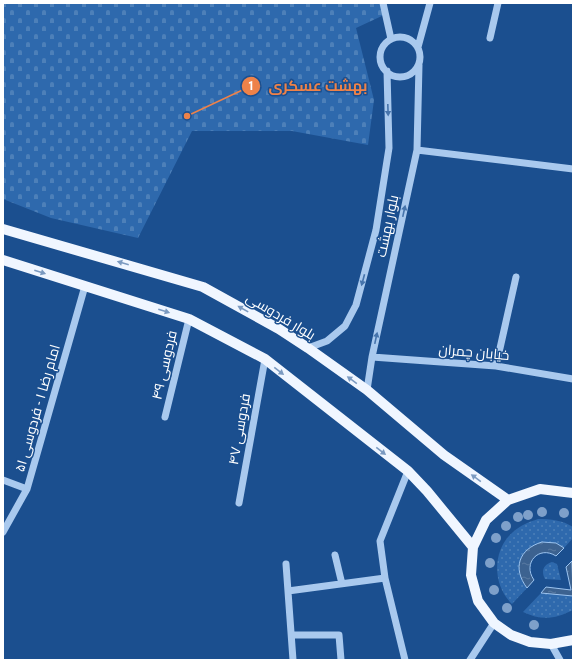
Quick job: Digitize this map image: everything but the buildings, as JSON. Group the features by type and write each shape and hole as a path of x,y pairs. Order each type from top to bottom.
{"main road":[{"name":"بلوار فردوسی","path":"3,229 203,287 279,329 308,348 367,390 444,455 508,500"},
{"path":"3,260 189,319 264,359 408,471 427,491 473,547"},
{"path":"573,494 540,490 508,500 486,520 473,547 471,575 478,601 494,623 511,635 530,642 551,644 573,640"}],"street":[{"path":"383,3 391,39"},
{"path":"418,47 430,3"},
{"path":"490,38 498,3"},
{"path":"403,37 414,42 418,47 420,59 418,65 415,70 404,76 398,77 387,71 381,61 382,48 391,39 403,37"},
{"name":"بلوار بهشت","path":"367,390 372,357 417,150 418,65"},
{"name":"بلوار بهشت","path":"308,348 327,341 345,326 356,305 376,230 389,148 387,71"},
{"path":"417,150 573,169"},
{"path":"496,366 516,277"},
{"name":"امام رضا ۱ - فردوسی ۵۱","path":"3,532 27,489 85,286"},
{"name":"فردوسی ۴۹","path":"165,418 189,319"},
{"name":"خیابان چمران","path":"372,357 496,366 573,379"},
{"name":"فردوسی ۴۷","path":"239,503 264,359"},
{"path":"405,660 385,578 380,541 408,471"},
{"path":"3,480 27,489"},
{"path":"335,555 342,584"},
{"path":"286,564 293,660"},
{"path":"288,591 385,578"},
{"path":"470,660 494,623"},
{"path":"292,635 339,635 341,660"},
{"path":"551,644 560,660"}],"green space":[{"path":"3,3 381,3 384,15 356,28 374,100 368,145 292,131 192,131 138,238 51,218 3,199"},
{"path":"538,519 556,520 573,527 573,538 564,548 556,543 524,553 520,562 520,575 527,588 512,604 505,596 498,578 498,558 501,548 506,539 519,527"},
{"path":"552,562 557,564 561,580 545,579 543,571 547,565"},
{"path":"541,593 573,596 573,610 548,618 536,617 523,612"}],"water":[{"path":"542,542 556,543 564,548 556,556 550,553 544,553 538,554 534,558 531,562 530,568 534,580 527,588 522,581 520,573 520,560 528,549"},
{"path":"572,561 573,596 541,593 546,587 571,590 566,567"}],"place":[{"name":"بهشت عسکری","path":"187,116"}]}
